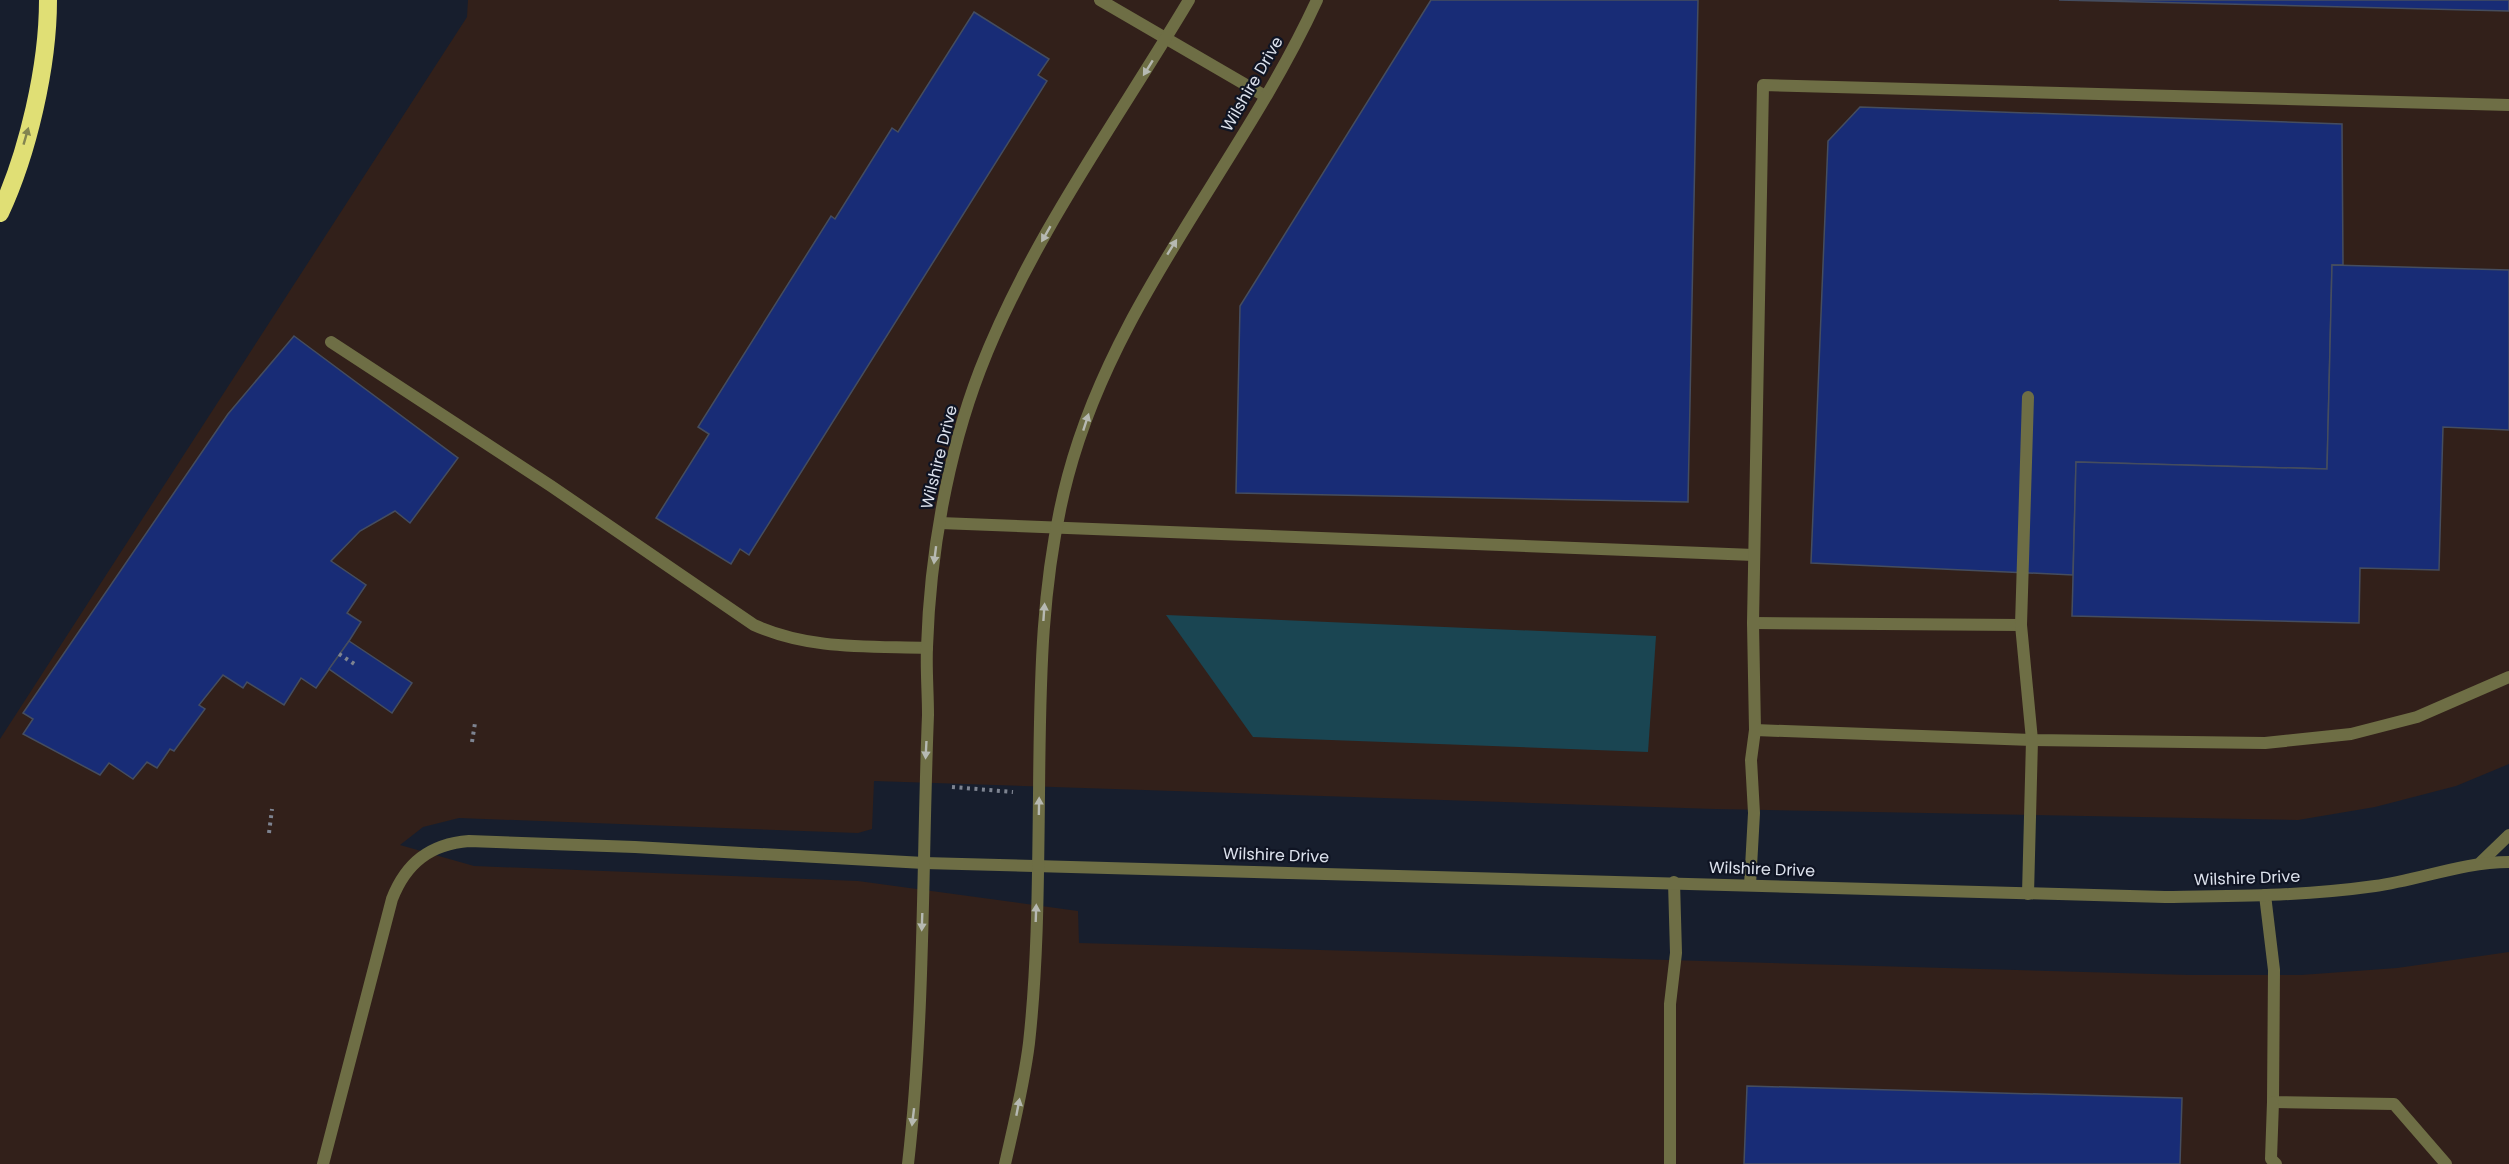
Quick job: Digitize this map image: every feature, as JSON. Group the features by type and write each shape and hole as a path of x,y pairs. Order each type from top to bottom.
{"highway":[{"path":"0,213 10,192 39,92 48,0"}],"street":[{"path":"1100,0 1265,96"},
{"name":"Wilshire Drive","path":"1189,0 1044,237 1008,305 979,372 954,455 940,523 927,648 924,863 2165,897 2265,895 2377,886 2481,862 2509,862"},
{"name":"Wilshire Drive","path":"1038,865 1039,701 1045,603 1068,474 1092,402 1137,305 1265,96 1317,0"},
{"path":"1750,885 1754,813 1751,760 1755,730 1753,623 1763,85 2509,105"},
{"path":"331,342 551,486 754,625 780,636 807,643 927,648"},
{"path":"2028,397 2021,625 2032,740 2028,894"},
{"path":"940,523 1754,555"},
{"path":"1753,623 2021,625"},
{"path":"1755,730 2032,740 2265,743 2351,734 2417,717 2509,677"},
{"path":"2481,862 2509,835"},
{"path":"323,1164 392,899 408,869 419,857 448,843 468,842 635,847 924,863 915,1101 908,1164"},
{"path":"1005,1164 1018,1111 1029,1042 1038,865"},
{"path":"1670,1164 1670,1004 1676,953 1674,882"},
{"path":"2265,895 2274,970 2271,1159 2276,1164"},
{"path":"2273,1102 2394,1104 2446,1164"}],"path":[{"path":"339,654 356,665"},
{"path":"472,742 475,723"},
{"path":"952,787 1017,792"},
{"path":"269,834 272,809"}],"shaded area":[{"path":"468,0 2509,0 2509,764 2456,786 2375,807 2298,820 1715,809 874,781 872,829 858,833 459,818 423,827 400,845 474,866 858,881 1078,911 1079,943 2189,975 2301,975 2397,968 2509,952 2509,1164 0,1164 0,739 467,17"}],"water":[{"path":"1166,615 1656,636 1648,752 1253,737"}],"building":[{"path":"1431,0 1698,0 1688,502 1236,493 1240,306"},
{"path":"2059,0 2509,0 2509,11"},
{"path":"974,12 1049,59 1038,75 1047,81 749,555 740,549 731,564 656,518 709,434 698,427 831,216 835,219 892,128 898,132"},
{"path":"1860,107 2342,124 2343,265 2332,265 2327,469 2076,462 2073,575 1811,563 1828,141"},
{"path":"2332,265 2509,270 2509,430 2443,427 2439,570 2360,568 2359,623 2072,616 2076,462 2327,469"},
{"path":"294,336 458,458 410,523 395,511 360,531 331,561 366,585 347,613 361,622 349,641 316,688 301,678 284,705 247,682 243,688 223,675 199,705 205,709 174,751 170,749 157,768 147,762 133,779 109,763 100,775 23,734 33,719 23,713 228,414"},
{"path":"349,641 412,683 392,713 329,669"},
{"path":"1747,1086 2182,1098 2180,1164 1744,1164"}]}
